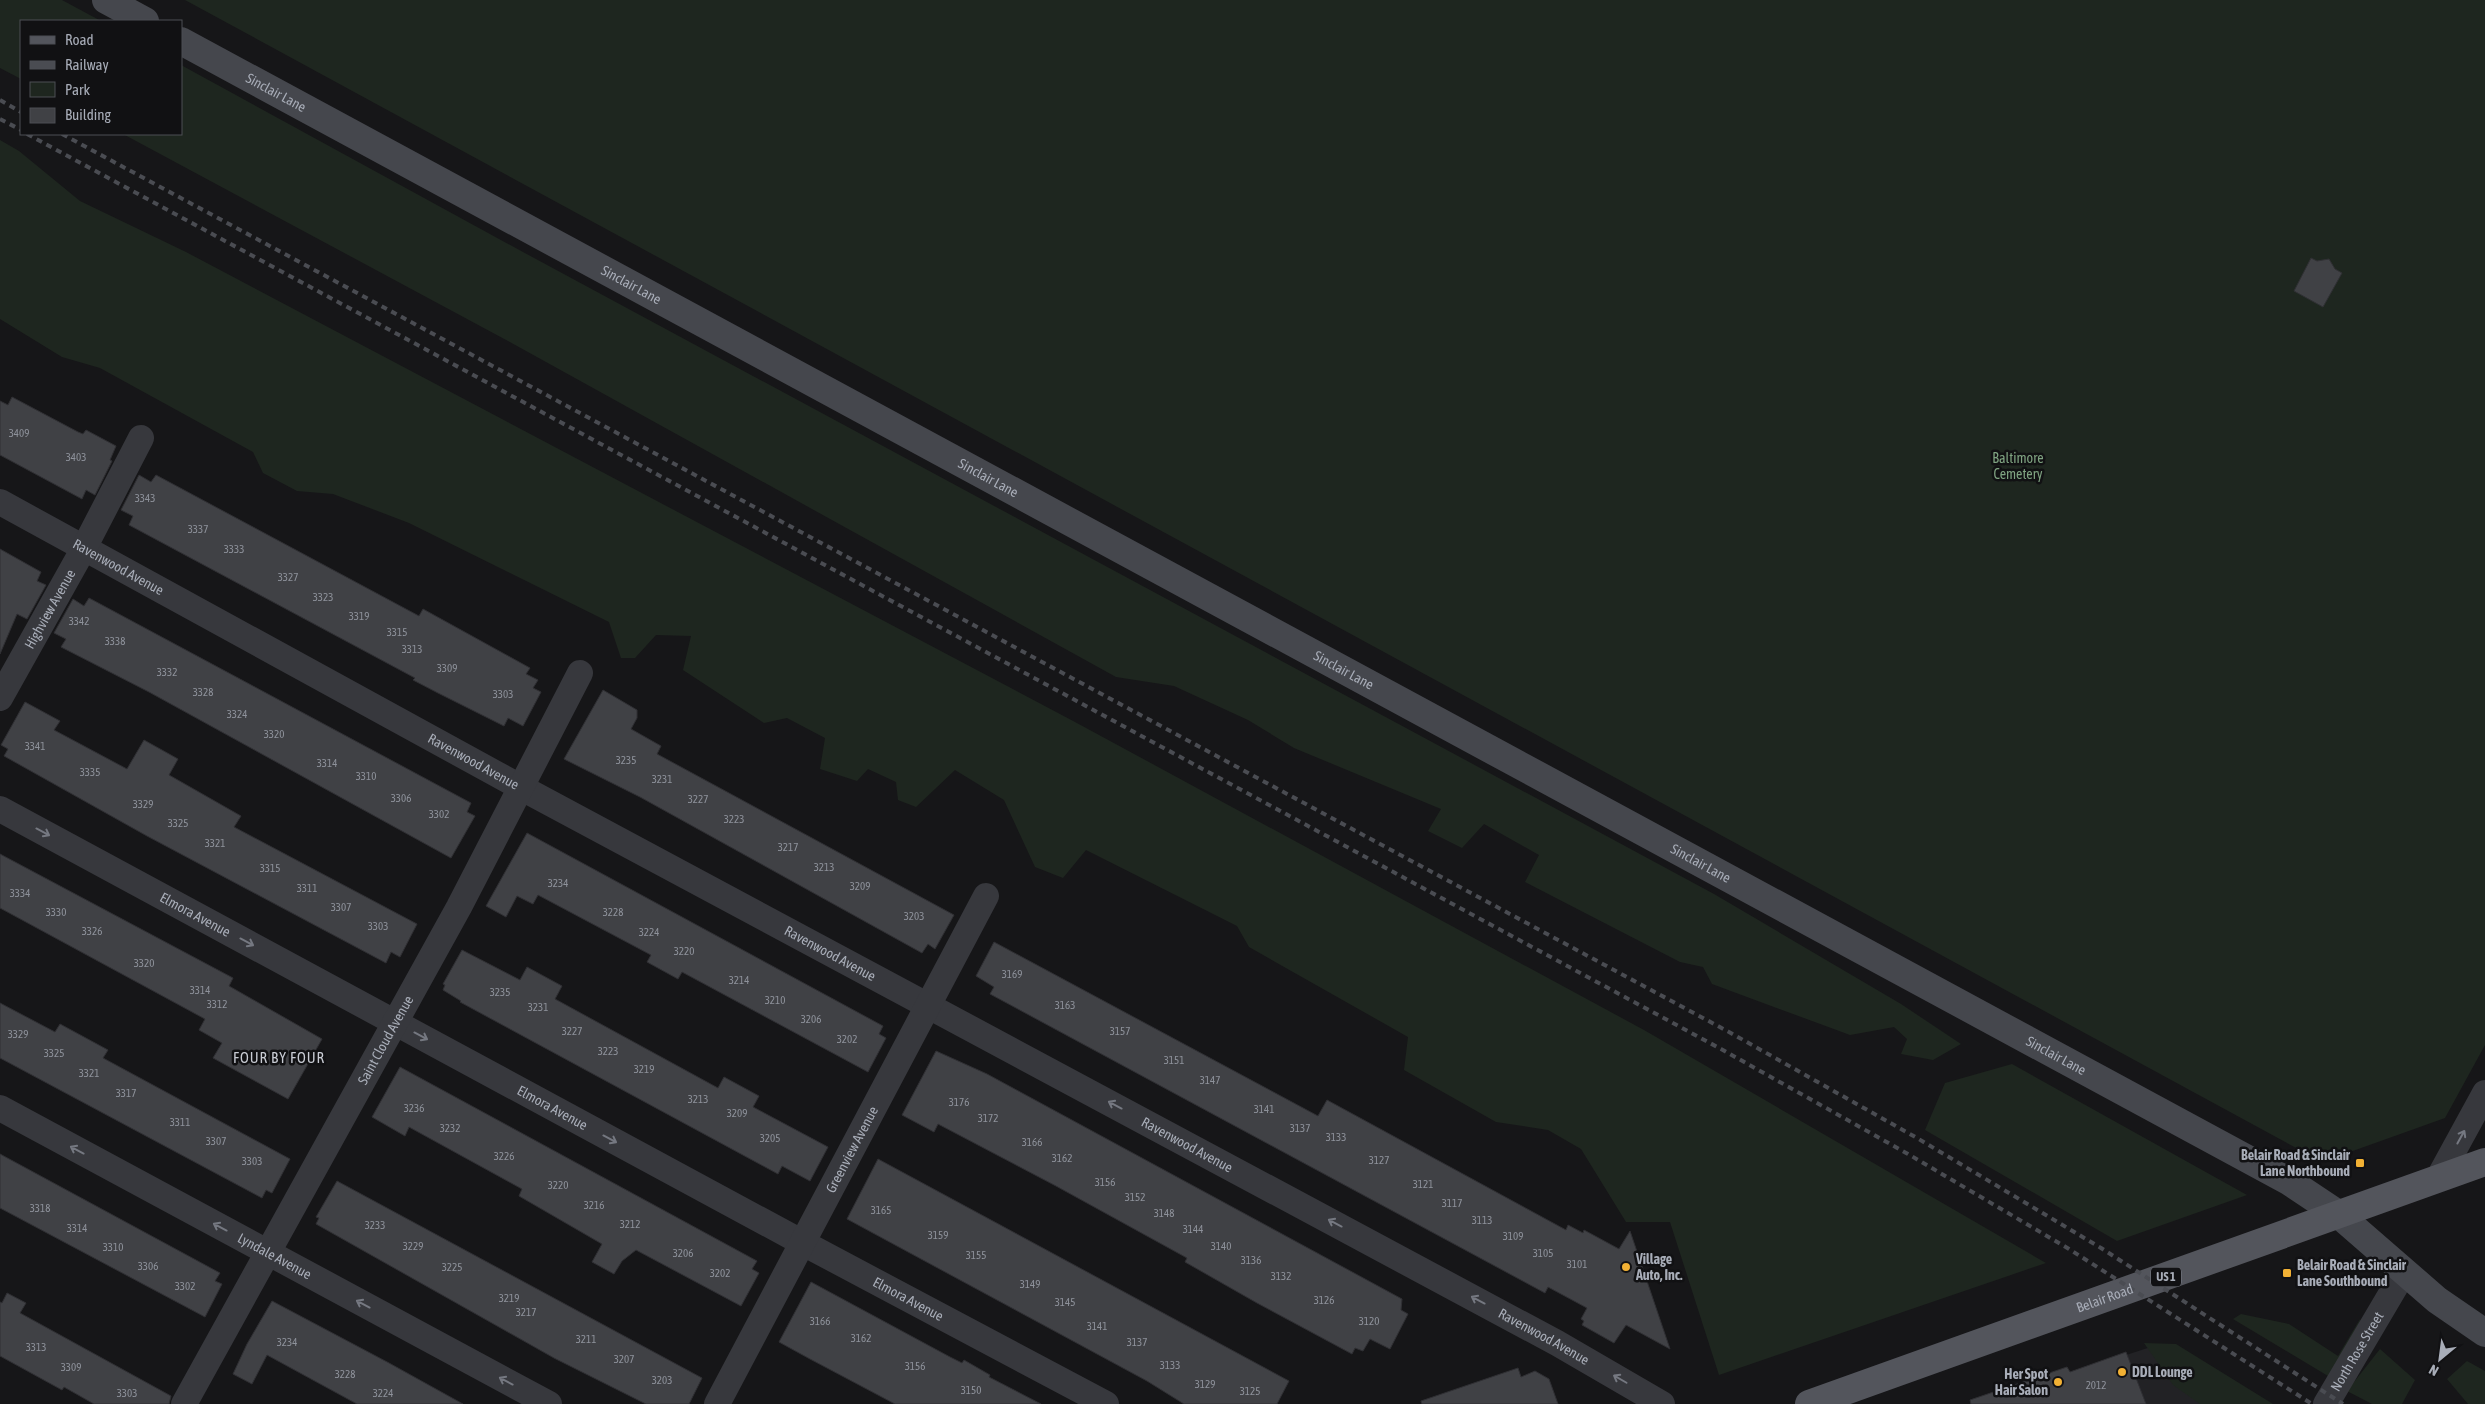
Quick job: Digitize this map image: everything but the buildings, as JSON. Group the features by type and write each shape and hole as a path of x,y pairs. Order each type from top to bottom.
{"main road":[{"path":"106,0 143,20"},
{"name":"Sinclair Lane","path":"182,42 2290,1182 2338,1214 2437,1300 2485,1333"},
{"name":"Belair Road","path":"1809,1404 1994,1340 2485,1162"}],"street":[{"name":"Highview Avenue","path":"0,698 84,548 141,438"},
{"name":"Ravenwood Avenue","path":"0,502 522,788 929,1004 1557,1343 1662,1404"},
{"name":"Saint Cloud Avenue","path":"184,1404 522,788 580,673"},
{"name":"Elmora Avenue","path":"0,808 803,1243 1106,1404"},
{"name":"Greenview Avenue","path":"717,1404 986,896"},
{"path":"2438,1179 2485,1093"},
{"name":"Lyndale Avenue","path":"0,1108 549,1404"},
{"name":"North Rose Street","path":"2326,1404 2404,1272"}],"shaded area":[{"path":"2160,1344 2248,1404 1975,1404"}],"green space":[{"path":"0,0 62,0 99,20 20,20 20,78 0,68"},
{"name":"Baltimore Cemetery","path":"185,0 2485,0 2485,1045 2445,1118 2322,1162"},
{"path":"182,66 523,252 1714,894 1901,1004 1961,1044 1933,1060 1901,1054 1907,1039 1894,1027 1850,1035 1712,984 1703,967 1680,962 1525,882 1539,855 1484,824 1462,848 1428,831 1441,809 1294,748 1248,720 1174,686 1116,677 508,341 125,135 182,135"},
{"path":"0,140 19,151 80,201 186,252 1075,722 1644,1030 2046,1263 1719,1375 1670,1222 1626,1222 1581,1149 1548,1130 1496,1122 1404,1070 1408,1037 1249,947 1237,926 1086,850 1063,878 1035,867 1004,800 955,770 916,807 898,800 896,782 868,769 857,781 820,769 825,738 787,718 764,723 683,670 691,636 656,635 635,658 621,658 609,622 409,523 333,494 297,491 263,473 253,452 100,368 62,357 0,319"},
{"path":"2012,1064 2247,1195 2117,1241 1925,1130 1945,1083"},
{"path":"2241,1314 2289,1324 2338,1356 2360,1319 2358,1343 2333,1379 2233,1319"},
{"path":"2144,1343 2176,1344 2273,1404 2200,1404 2173,1385"},
{"path":"2380,1349 2415,1380 2402,1404 2372,1404 2347,1391"},
{"path":"2467,1361 2485,1371 2485,1404 2468,1404 2447,1379"}],"railway":[{"path":"0,100 20,111"},
{"path":"0,119 20,129"},
{"path":"29,135 1721,1049 1908,1154 2069,1249 2312,1404"},
{"path":"64,135 1729,1032 1917,1138 2101,1248 2343,1404"}],"place":[{"name":"Belair Road & Sinclair Lane Northbound","path":"2360,1163"},
{"name":"Village Auto, Inc.","path":"1626,1267"},
{"name":"Belair Road & Sinclair Lane Southbound","path":"2287,1273"},
{"name":"DDL Lounge","path":"2122,1372"},
{"name":"Her Spot Hair Salon","path":"2058,1382"}],"district":[{"name":"FOUR BY FOUR","path":"279,1057"}]}
